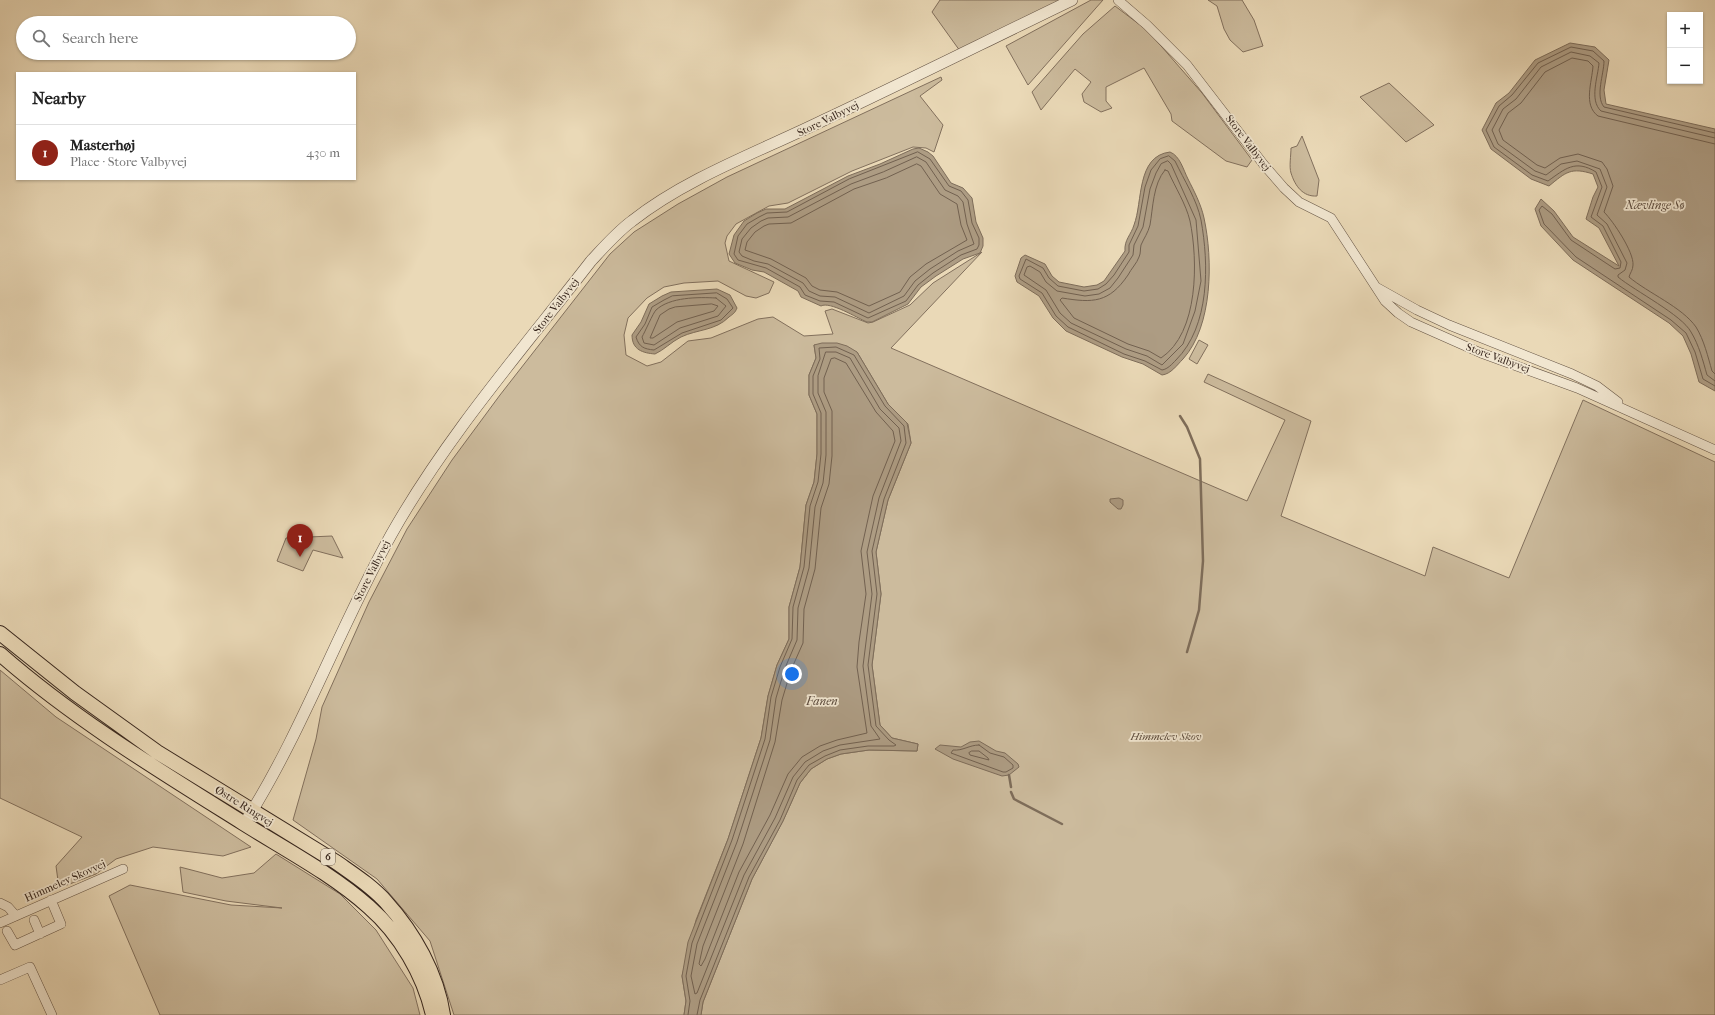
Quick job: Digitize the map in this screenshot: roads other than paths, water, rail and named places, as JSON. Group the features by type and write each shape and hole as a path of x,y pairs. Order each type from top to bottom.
{"main road":[{"name":"Østre Ringvej","path":"0,633 74,694 157,752 252,812 336,862 363,882 385,901 405,925 421,952 434,980 443,1015"},
{"name":"Østre Ringvej","path":"0,654 66,705 149,764 336,880 370,908 396,935 413,963 433,1015"}],"street":[{"name":"Store Valbyvej","path":"244,824 274,774 370,573 411,501 468,418 591,261 613,237 632,220 660,201 701,178 865,101 1072,0"},
{"name":"Store Valbyvej","path":"1118,0 1147,25 1187,65 1264,165 1284,188 1299,202 1331,218 1384,301 1398,313 1411,322 1481,353 1577,388 1715,450"},
{"name":"Store Valbyvej","path":"1375,287 1417,310 1449,325 1572,374 1597,386 1632,413"},
{"name":"Himmelev Skovvej","path":"0,923 123,868"},
{"path":"7,931 15,946 61,924 51,900"},
{"name":"Himmelev Skovvej","path":"0,903 8,907 16,916"},
{"path":"34,920 40,934"},
{"path":"0,980 30,967 52,1015"}],"water":[{"name":"Nævlinge Sø","path":"1570,43 1595,47 1609,60 1604,90 1606,104 1715,129 1715,391 1699,382 1691,354 1683,336 1669,323 1573,260 1541,226 1535,209 1541,199 1554,211 1573,237 1619,266 1599,228 1586,219 1598,187 1593,174 1579,171 1569,172 1549,186 1531,179 1491,149 1482,130 1496,103 1509,93 1535,60"},
{"path":"919,148 933,156 951,183 963,188 972,198 976,222 983,238 983,246 980,253 963,259 921,287 908,304 872,322 867,322 837,308 825,305 821,306 801,297 798,291 764,272 752,270 735,263 729,254 734,235 744,221 757,213 766,209 785,209 848,176 913,149"},
{"path":"1170,152 1176,156 1181,163 1201,208 1207,234 1209,272 1205,311 1200,329 1193,345 1174,369 1162,375 1143,364 1122,357 1066,331 1053,318 1039,296 1017,282 1015,276 1021,258 1025,255 1045,264 1052,276 1059,282 1084,287 1097,285 1104,281 1125,251 1128,238 1133,229 1137,215 1146,171 1151,162 1159,155"},
{"path":"717,289 730,295 737,308 734,313 724,322 687,334 655,354 642,352 636,347 632,340 632,335 641,322 649,304 671,292"},
{"name":"Fanen","path":"822,343 837,343 847,346 857,352 888,404 907,423 911,443 888,500 876,552 881,594 872,665 880,725 892,738 918,744 917,751 869,750 841,754 827,759 811,769 800,783 783,821 752,879 703,1002 701,1015 684,1015 686,1001 682,976 688,942 728,839 761,738 768,696 777,665 789,639 789,607 800,567 806,505 814,482 817,454 817,414 809,395 809,375 816,358 814,345"},
{"path":"1119,498 1123,500 1121,509 1118,509 1110,502 1110,499"},
{"path":"979,741 996,751 1005,753 1018,764 1019,767 1009,775 1002,776 953,759 935,749 940,745 961,747 970,742"}],"waterway":[{"path":"1180,416 1187,427 1200,459 1203,561 1199,610 1187,652"},
{"path":"1009,775 1011,787"},
{"path":"1011,792 1014,799 1062,824"}],"place":[{"name":"Masterhøj","path":"300,557"}],"park label":[{"name":"Himmelev Skov","path":"1166,736"}]}
